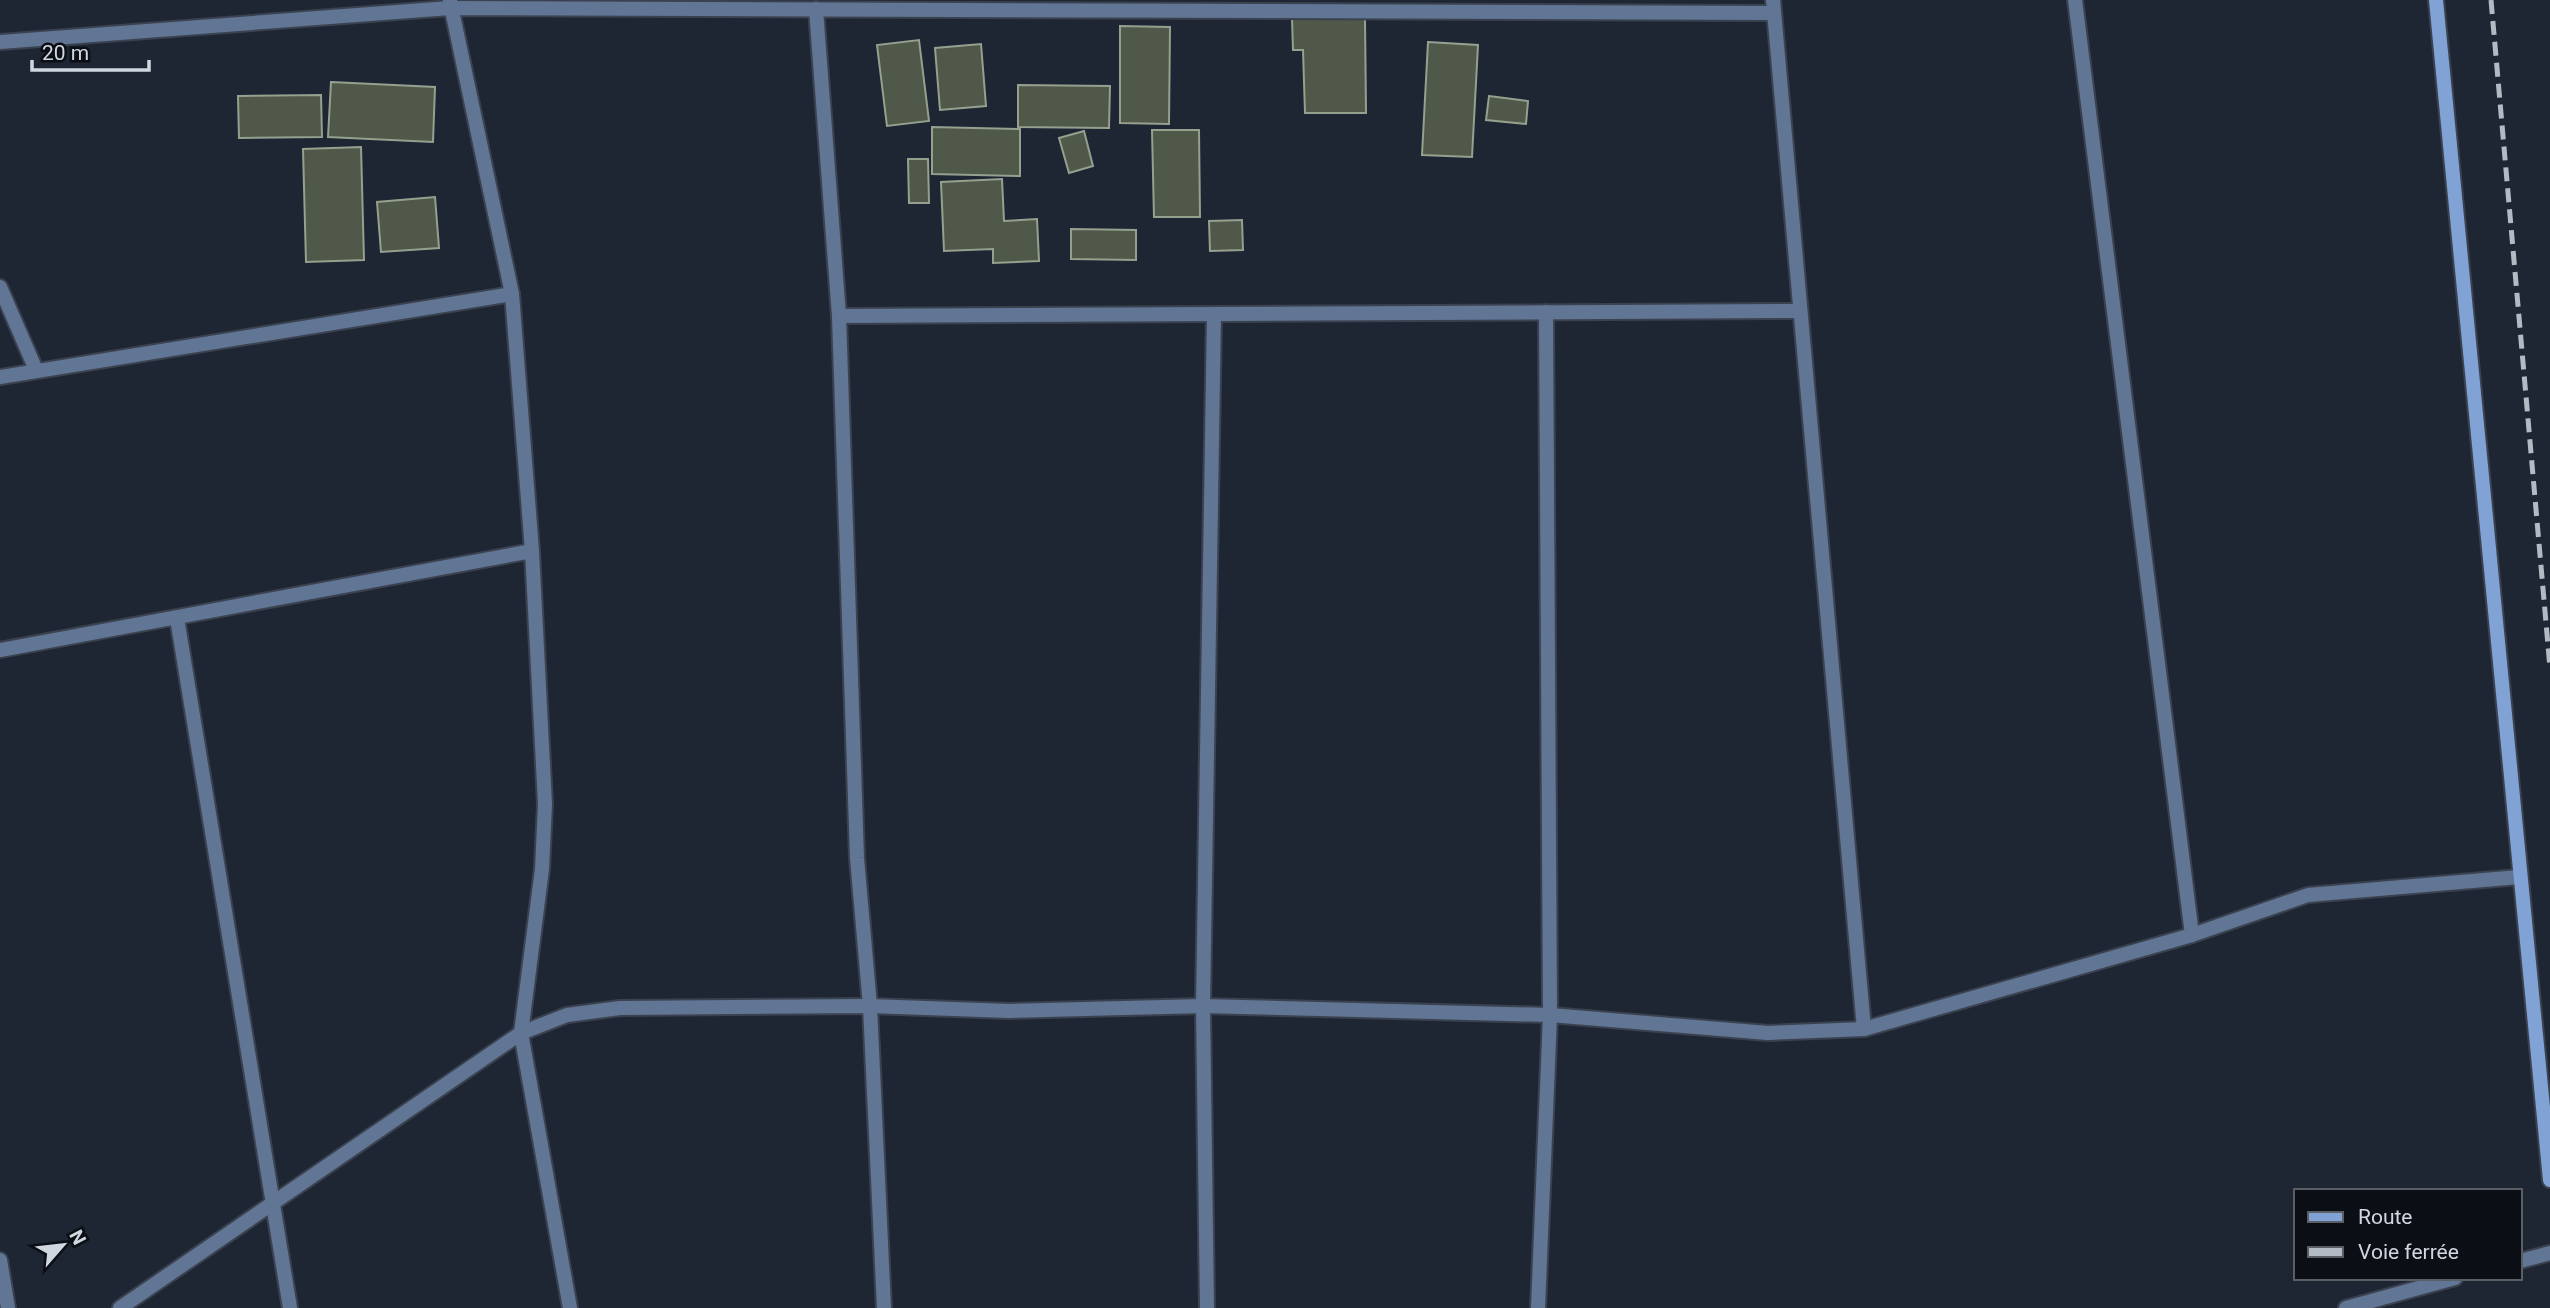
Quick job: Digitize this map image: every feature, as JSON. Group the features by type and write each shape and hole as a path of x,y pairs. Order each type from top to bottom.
{"main road":[{"path":"2435,0 2550,1180"}],"street":[{"path":"2076,0 2192,935"},
{"path":"0,42 450,4 816,9 1773,6 1864,1029"},
{"path":"450,4 512,293 532,551 545,804 542,869 521,1033 570,1308"},
{"path":"816,9 839,316 857,858 870,1006 884,1308"},
{"path":"0,287 36,370"},
{"path":"0,377 512,293"},
{"path":"839,316 1800,311"},
{"path":"1538,1308 1549,1015 1546,312"},
{"path":"1207,1308 1203,1006 1214,314"},
{"path":"0,650 532,551"},
{"path":"177,618 290,1308"},
{"path":"120,1308 521,1033 567,1015 620,1008 870,1006 1009,1011 1203,1006 1549,1015 1768,1032 1864,1029 2192,935 2308,895 2519,877"},
{"path":"2522,1260 2550,1252"},
{"path":"0,1261 8,1308"},
{"path":"2346,1308 2448,1280"}],"building":[{"path":"1292,18 1365,19 1366,113 1305,113 1303,50 1293,50"},
{"path":"1120,26 1170,27 1169,124 1120,123"},
{"path":"919,40 929,121 887,126 877,45"},
{"path":"1428,42 1478,45 1472,157 1422,155"},
{"path":"981,44 986,106 940,110 935,48"},
{"path":"331,82 435,87 433,142 328,137"},
{"path":"1018,85 1110,86 1109,128 1018,127"},
{"path":"321,95 322,137 239,138 238,96"},
{"path":"1489,96 1528,101 1526,124 1486,120"},
{"path":"932,127 1020,129 1020,176 932,174"},
{"path":"1152,130 1199,130 1200,217 1154,217"},
{"path":"1084,131 1093,166 1069,173 1059,138"},
{"path":"361,147 364,260 306,262 303,149"},
{"path":"908,159 928,159 929,203 909,203"},
{"path":"1002,179 1004,221 1037,219 1039,261 993,263 993,249 944,251 941,182"},
{"path":"435,197 439,248 381,252 377,202"},
{"path":"1242,220 1243,250 1210,251 1209,221"},
{"path":"1071,229 1136,230 1136,260 1071,259"}],"railway":[{"path":"2491,0 2550,668"}]}
